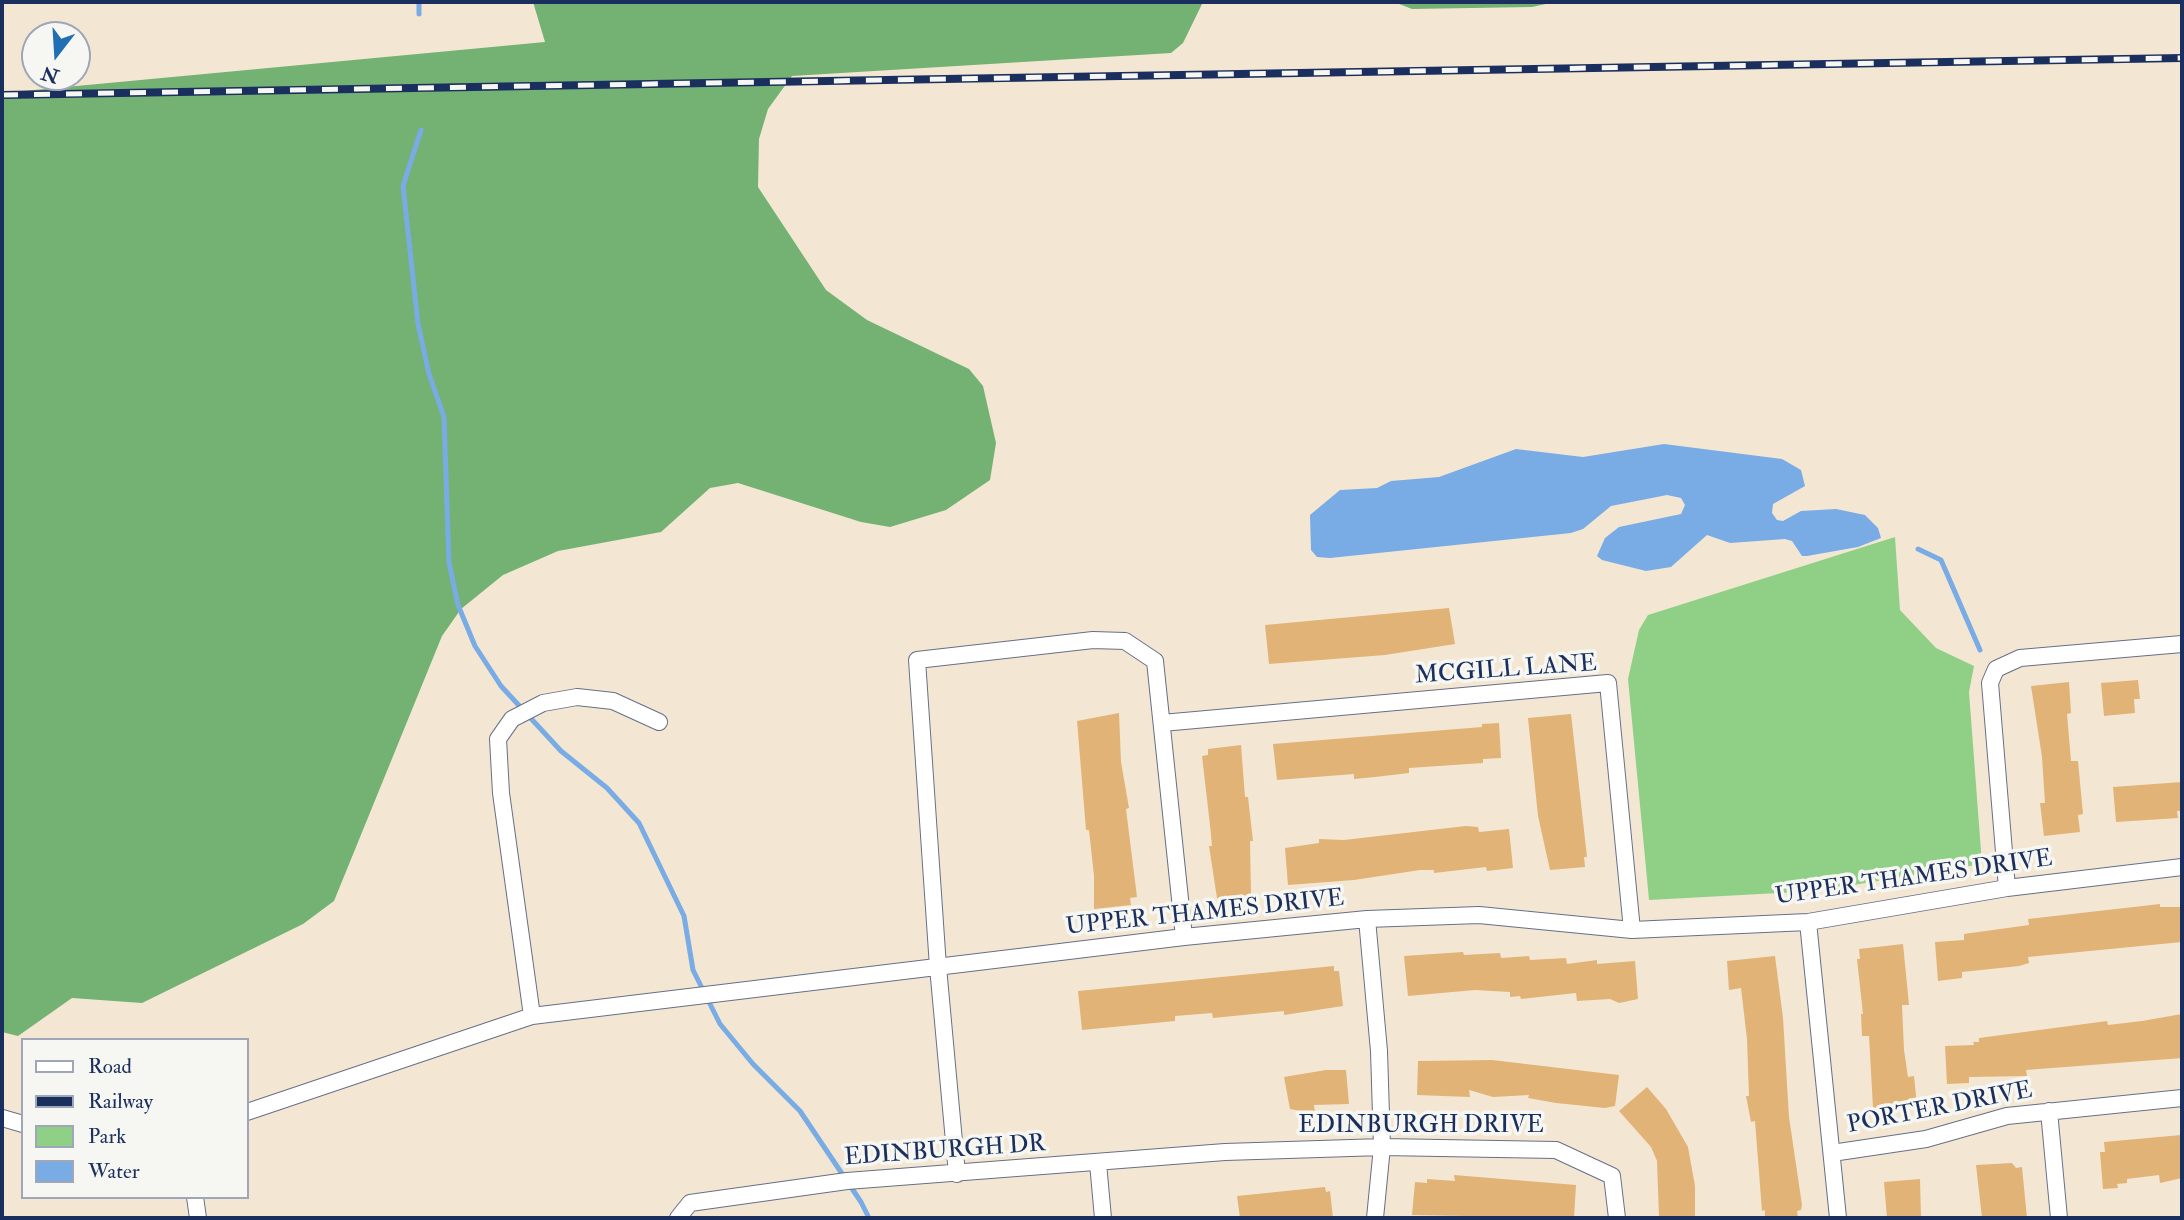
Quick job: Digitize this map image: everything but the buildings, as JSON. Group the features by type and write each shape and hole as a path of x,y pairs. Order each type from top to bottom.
{"street":[{"path":"957,1174 938,967 916,660 1093,640 1125,641 1154,661 1184,937"},
{"path":"2007,888 1990,683 1996,670 2020,658 2182,644"},
{"name":"MCGILL LANE","path":"1162,723 1608,683 1632,930"},
{"path":"531,1016 501,793 498,739 512,719 543,703 577,696 613,701 659,722"},
{"name":"UPPER THAMES DRIVE","path":"248,1112 531,1016 1184,937 1367,919 1479,915 1632,930 1808,922 2007,888 2182,867"},
{"path":"1367,919 1379,1051 1382,1147 1375,1218"},
{"path":"1808,922 1838,1218"},
{"name":"PORTER DRIVE","path":"1832,1153 1926,1139 2007,1116 2182,1098"},
{"path":"2049,1111 2059,1218"},
{"path":"2,1118 21,1123"},
{"name":"EDINBURGH DRIVE","path":"1224,1152 1382,1147 1556,1150 1612,1176 1616,1218"},
{"name":"EDINBURGH DR","path":"678,1218 690,1203 847,1181 1224,1152"},
{"path":"1098,1163 1103,1218"},
{"path":"195,1199 198,1218"}],"green space":[{"path":"533,2 1203,2 1183,43 1171,53 792,76 768,109 759,139 758,187 826,290 867,320 969,369 983,386 996,443 990,480 946,510 890,527 861,522 738,483 710,488 661,532 558,551 503,575 461,609 442,636 334,901 303,924 142,1003 72,998 18,1036 2,1032 2,93 91,91 91,85 545,42"},
{"path":"1394,2 1555,2 1532,7 1412,9"},
{"path":"1895,537 1900,610 1936,648 1974,666 1969,692 1982,864 1816,891 1649,900 1628,679 1639,630 1648,615"}],"water":[{"path":"1664,444 1782,459 1801,470 1805,486 1773,504 1772,513 1777,520 1783,521 1801,511 1836,509 1865,515 1878,528 1881,538 1858,547 1802,556 1792,541 1785,539 1730,543 1707,535 1671,567 1646,571 1602,560 1597,556 1605,538 1619,527 1681,514 1685,505 1681,498 1667,495 1611,506 1583,529 1571,533 1330,558 1317,557 1311,550 1310,515 1340,490 1377,488 1391,481 1439,477 1516,449 1583,457"}],"waterway":[{"path":"419,2 419,14"},
{"path":"421,130 403,186 418,324 429,374 444,417 449,563 458,605 475,646 501,686 561,751 607,788 639,823 684,916 693,970 720,1024 753,1064 800,1111 869,1218"},
{"path":"1918,549 1941,560 1980,650"}],"railway":[{"path":"2,95 2182,58"}]}
